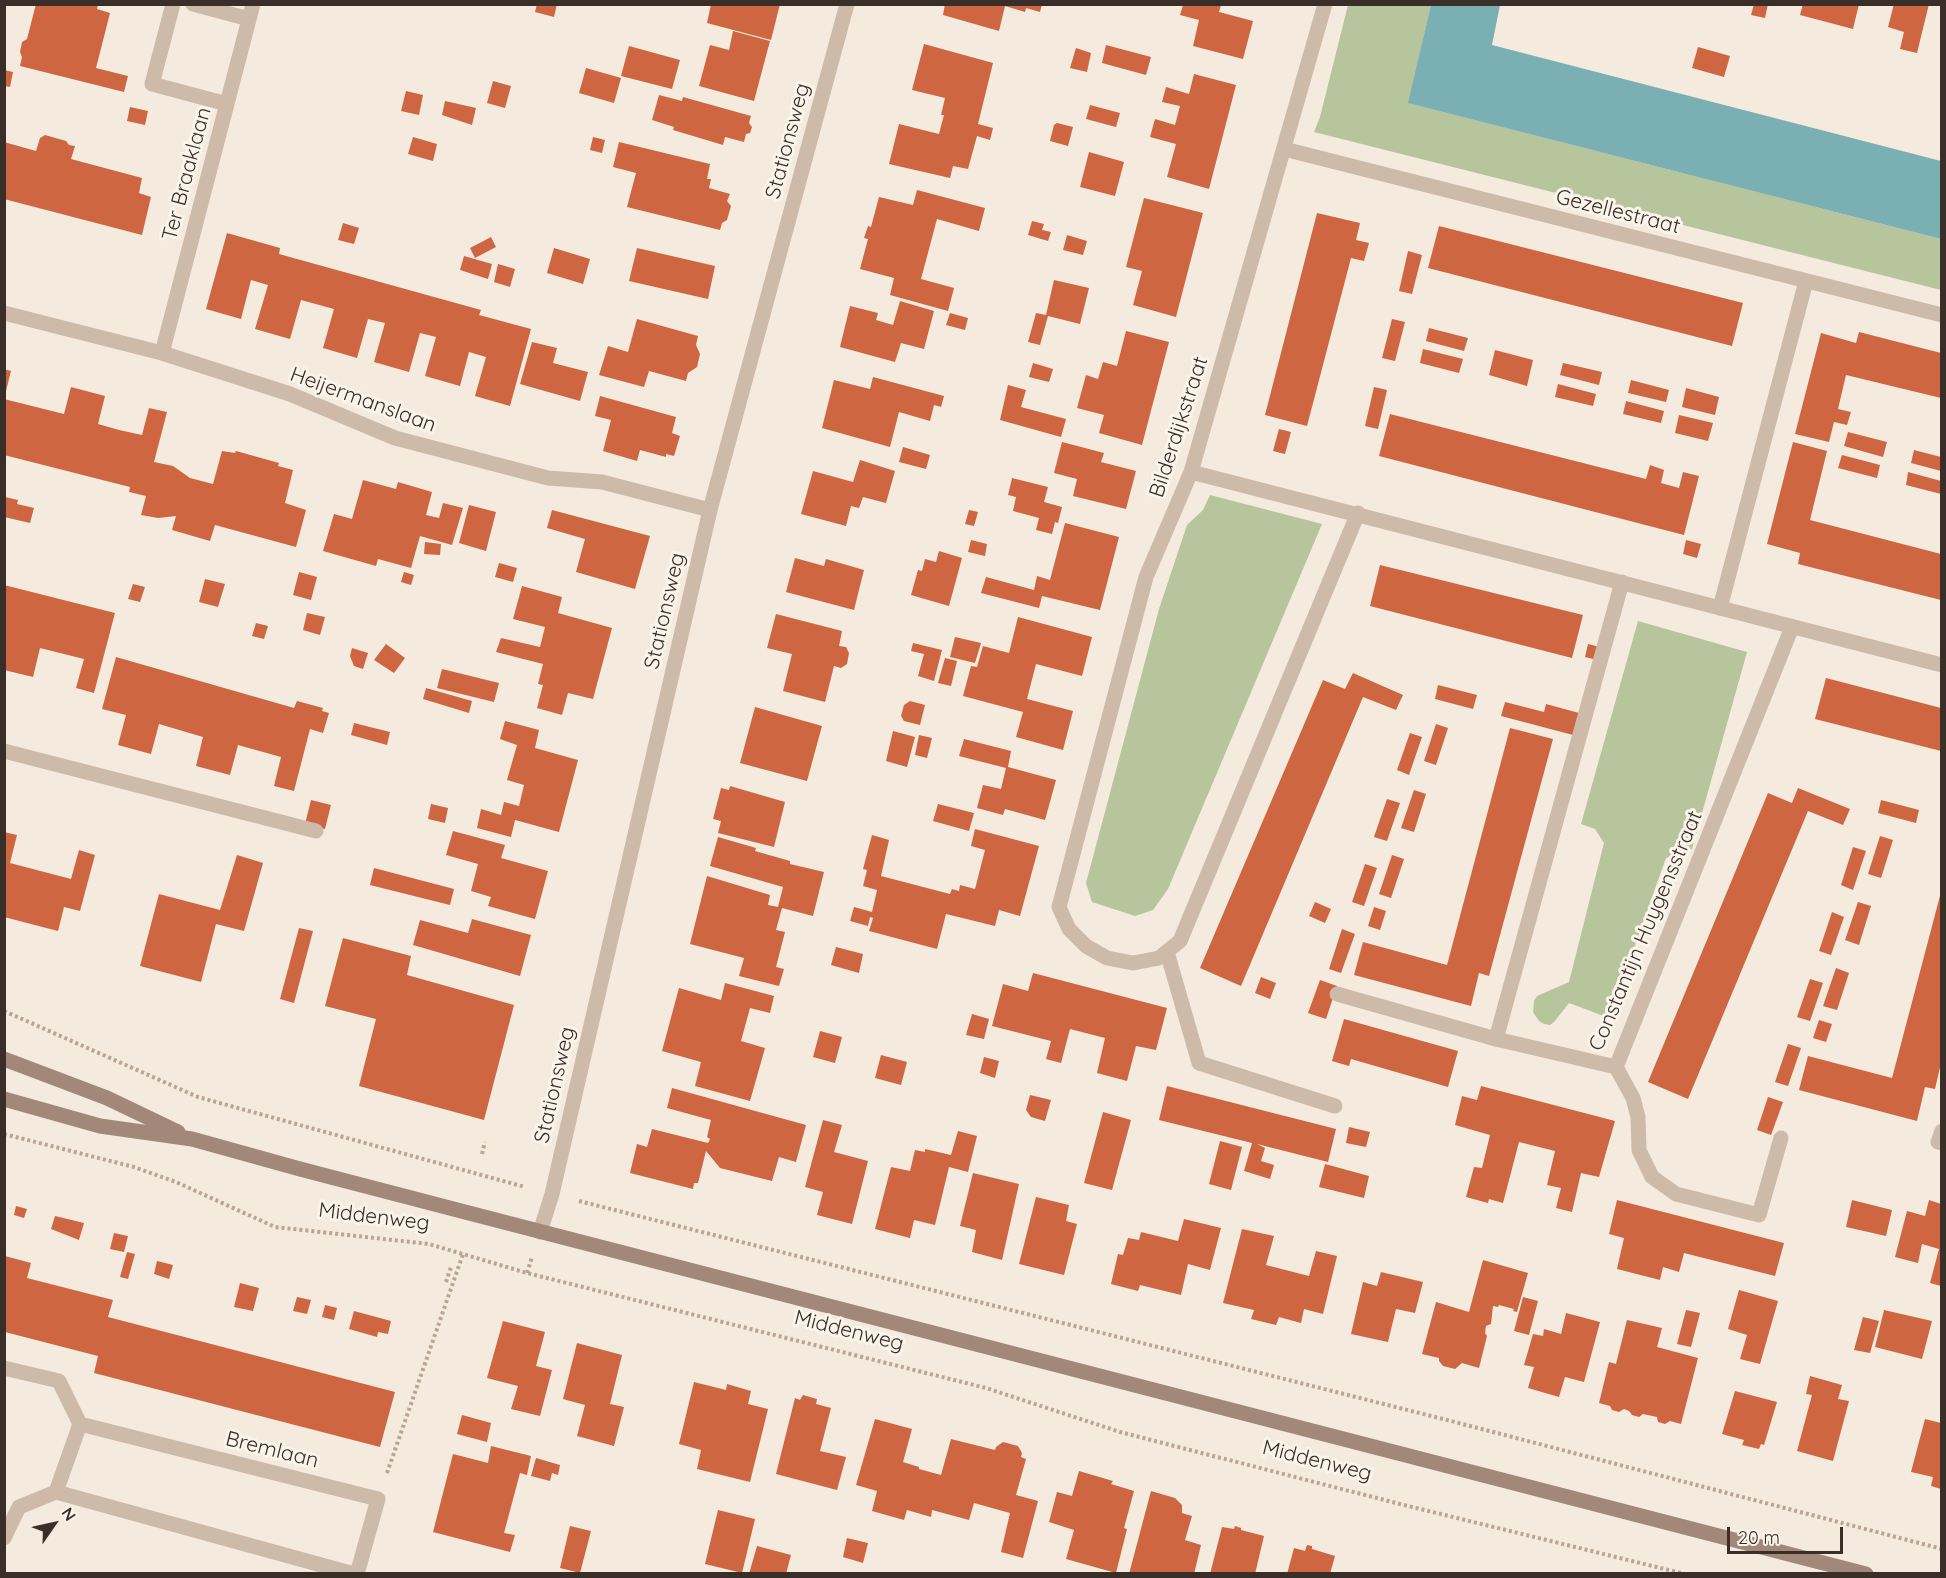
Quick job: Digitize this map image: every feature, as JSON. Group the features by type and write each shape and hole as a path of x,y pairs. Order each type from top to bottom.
{"street":[{"path":"173,4 152,84 227,104"},
{"path":"193,4 251,12"},
{"name":"Stationsweg","path":"540,1232 552,1194 710,510 847,4"},
{"name":"Bilderdijkstraat","path":"1167,952 1159,958 1133,963 1107,958 1086,946 1069,929 1059,907 1146,577 1191,471 1325,4"},
{"name":"Ter Braaklaan","path":"162,353 251,12"},
{"name":"Gezellestraat","path":"1284,149 1941,315"},
{"path":"1720,608 1806,281"},
{"name":"Heijermanslaan","path":"4,313 162,353 290,394 395,438 548,478 602,482 710,510"},
{"path":"1191,471 1941,665"},
{"path":"1335,1106 1199,1063 1167,952 1180,941 1358,513"},
{"path":"1496,1039 1622,582"},
{"name":"Constantijn Huygensstraat","path":"1338,994 1496,1039 1616,1067 1792,627"},
{"path":"4,751 316,831"},
{"name":"Middenweg","path":"4,1059 108,1098 192,1139"},
{"path":"1616,1067 1633,1098 1638,1117 1639,1150 1652,1177 1676,1194 1759,1215 1781,1138"},
{"name":"Middenweg","path":"4,1099 100,1126 192,1139 540,1232 1866,1574"},
{"path":"1941,1131 1938,1142 1941,1143"},
{"path":"4,1368 59,1381 80,1424 56,1492"},
{"name":"Bremlaan","path":"80,1424 378,1499"},
{"path":"4,1538 19,1507 56,1492 356,1574 378,1499"}],"path":[{"path":"4,1011 198,1097 508,1182"},
{"name":"Middenweg","path":"4,1134 134,1167 176,1182 275,1227 429,1244 527,1273 986,1388 1120,1432 1685,1574"},
{"path":"482,1154 485,1142"},
{"path":"601,1207 1451,1421 1941,1549"},
{"path":"378,1499 463,1254"},
{"path":"446,1282 451,1267"}],"green space":[{"path":"1348,5 1431,5 1409,103 1941,239 1941,290 1314,132 1320,117"},
{"path":"1210,495 1322,524 1168,889 1153,910 1135,916 1092,902 1086,883 1159,609 1187,525 1203,510"},
{"path":"1638,621 1747,652 1692,849 1666,858 1609,1018 1569,1003 1554,1022 1550,1025 1544,1024 1533,1012 1534,1001 1537,996 1569,982 1604,843 1595,829 1581,824"}],"water":[{"path":"1431,5 1500,5 1492,45 1941,161 1941,239 1408,103"}],"building":[{"path":"36,4 98,4 97,9 110,13 96,68 128,76 124,92 20,66 22,42 27,39"},
{"path":"537,4 557,4 554,17 535,12"},
{"path":"711,4 780,4 771,40 707,23"},
{"path":"945,4 1042,4 1040,12 1026,8 1025,12 1005,6 999,31 943,15"},
{"path":"1754,4 1768,4 1765,18 1751,15"},
{"path":"1803,4 1859,4 1853,29 1800,15"},
{"path":"1894,4 1929,4 1917,53 1900,49 1904,32 1888,27"},
{"path":"1183,5 1221,5 1219,12 1253,21 1243,59 1193,46 1199,20 1180,15"},
{"path":"733,31 770,41 754,101 699,86 710,45 729,50"},
{"path":"924,44 993,63 978,124 993,128 990,140 977,136 968,169 953,166 950,178 889,164 899,124 939,134 944,115 941,115 945,98 912,90"},
{"path":"1106,45 1151,57 1146,75 1102,63"},
{"path":"629,46 680,60 672,89 621,76"},
{"path":"1698,47 1730,56 1724,77 1692,68"},
{"path":"1076,48 1091,53 1087,72 1070,68"},
{"path":"586,68 621,78 614,103 579,93"},
{"path":"4,70 13,72 10,87 4,86"},
{"path":"1194,74 1236,85 1209,189 1167,177 1176,144 1150,137 1155,119 1175,125 1180,106 1162,102 1166,87 1189,94"},
{"path":"493,81 511,86 505,108 487,103"},
{"path":"406,91 423,95 419,115 401,111"},
{"path":"659,95 682,101 683,97 751,116 750,133 746,134 744,142 725,137 723,145 673,130 674,127 652,120"},
{"path":"445,101 476,108 472,125 442,115"},
{"path":"1090,105 1120,113 1116,127 1086,119"},
{"path":"130,107 148,111 145,125 127,121"},
{"path":"1057,123 1073,127 1068,146 1050,141 1054,125"},
{"path":"45,135 75,146 71,159 142,178 139,193 151,197 142,235 4,199 4,142 36,151 40,138"},
{"path":"413,137 437,144 433,161 408,154"},
{"path":"593,137 605,140 602,153 590,150"},
{"path":"619,142 710,164 707,179 711,179 709,188 730,194 727,201 731,206 727,220 722,223 720,230 627,207 636,173 613,167"},
{"path":"1089,152 1124,162 1115,196 1080,187"},
{"path":"917,190 985,208 979,231 937,219 921,279 954,288 948,311 890,295 894,278 860,269 868,239 864,238 868,226 871,227 879,197 913,205"},
{"path":"1144,198 1203,213 1176,317 1133,305 1142,271 1126,267"},
{"path":"1317,213 1360,223 1356,240 1369,243 1364,261 1351,258 1307,426 1265,415"},
{"path":"1032,221 1044,224 1042,230 1051,232 1048,241 1028,235"},
{"path":"343,223 359,228 354,244 338,240"},
{"path":"1439,226 1743,303 1732,346 1428,268"},
{"path":"227,233 280,248 279,254 481,310 479,315 531,329 510,406 475,396 486,357 469,352 460,386 425,376 436,337 420,333 409,372 374,362 385,323 368,319 357,358 323,348 334,309 301,300 290,339 255,329 268,285 251,280 241,319 206,309"},
{"path":"1067,235 1087,241 1083,255 1063,250"},
{"path":"491,237 496,247 475,258 470,248"},
{"path":"554,248 590,259 583,284 547,273"},
{"path":"637,248 715,266 708,299 629,281"},
{"path":"1408,251 1422,255 1412,294 1399,291"},
{"path":"464,256 492,264 488,279 460,270"},
{"path":"498,264 515,269 510,287 494,282"},
{"path":"1054,280 1089,288 1080,324 1048,316 1040,345 1028,342 1036,313 1046,315"},
{"path":"900,301 934,311 924,349 901,343 895,362 840,347 850,306 878,313 876,320 893,325"},
{"path":"950,313 968,318 965,330 946,325"},
{"path":"637,319 698,336 696,345 700,354 697,367 688,373 686,381 649,371 644,387 599,375 608,346 628,352"},
{"path":"1392,319 1405,322 1395,361 1382,358"},
{"path":"1429,328 1468,338 1464,351 1426,341"},
{"path":"1126,331 1169,342 1142,445 1099,433 1104,415 1077,408 1086,375 1098,379 1103,362 1117,366"},
{"path":"1859,332 1941,353 1941,398 1846,375 1838,409 1851,412 1847,425 1834,422 1829,442 1795,434 1821,333 1856,343"},
{"path":"532,342 557,348 553,363 588,372 580,401 520,384"},
{"path":"1423,349 1463,359 1459,373 1420,363"},
{"path":"1495,350 1533,360 1527,386 1489,375"},
{"path":"1033,363 1053,369 1049,382 1029,377"},
{"path":"1563,363 1602,372 1599,385 1560,375"},
{"path":"4,369 11,371 5,395 4,394"},
{"path":"873,377 944,396 941,407 934,405 930,421 899,412 890,447 822,428 834,380 870,389"},
{"path":"1631,380 1669,390 1666,402 1628,393"},
{"path":"1558,384 1596,394 1593,406 1555,397"},
{"path":"1008,385 1026,390 1021,407 1066,419 1061,437 1000,420"},
{"path":"71,387 105,396 98,424 119,430 142,435 149,408 167,412 154,462 173,466 190,478 213,484 222,451 235,453 236,451 279,463 278,466 293,470 285,503 306,510 296,547 215,525 210,541 172,530 176,516 158,518 141,515 146,496 129,492 130,487 4,455 4,399 64,414"},
{"path":"1374,387 1387,390 1378,429 1365,426"},
{"path":"1686,388 1719,397 1715,415 1682,407"},
{"path":"600,396 676,417 672,433 680,436 674,456 666,454 666,457 640,450 637,461 603,451 611,420 595,416"},
{"path":"1626,401 1664,411 1661,423 1623,414"},
{"path":"1390,414 1646,479 1650,465 1664,470 1661,483 1679,488 1683,472 1699,476 1684,535 1379,456"},
{"path":"1679,415 1713,423 1708,441 1675,433"},
{"path":"1279,429 1291,432 1285,454 1273,451"},
{"path":"1848,432 1887,442 1883,457 1844,446"},
{"path":"1062,442 1104,453 1101,462 1136,471 1126,509 1073,496 1077,479 1054,473"},
{"path":"1793,442 1827,451 1810,520 1941,554 1941,600 1798,564 1800,553 1767,544"},
{"path":"903,447 930,455 926,469 899,462"},
{"path":"1914,450 1941,457 1941,471 1911,463"},
{"path":"1842,455 1880,465 1877,478 1838,468"},
{"path":"860,460 895,471 886,503 863,497 859,508 851,506 846,526 801,514 813,471 853,482"},
{"path":"1908,472 1941,481 1941,494 1906,485"},
{"path":"1012,478 1048,487 1044,502 1062,507 1058,523 1055,522 1052,534 1036,530 1039,518 1013,511 1016,497 1008,495"},
{"path":"363,480 396,489 398,482 432,492 426,515 439,518 443,503 463,508 452,545 420,536 411,568 378,559 376,566 323,551 334,514 352,519"},
{"path":"5,497 18,500 17,504 34,508 30,523 4,517"},
{"path":"469,505 496,512 486,551 459,543"},
{"path":"552,510 650,536 635,589 576,572 585,539 547,528"},
{"path":"969,510 978,512 974,526 965,524"},
{"path":"1065,523 1119,537 1100,610 1042,596 1039,608 981,593 986,577 1034,590 1037,576 1050,580"},
{"path":"971,540 987,544 985,556 968,552"},
{"path":"1686,540 1701,544 1697,558 1683,554"},
{"path":"425,542 441,544 440,555 424,554"},
{"path":"939,551 962,558 949,606 911,595 918,570 922,571 925,559 936,562"},
{"path":"795,558 824,566 826,559 864,570 854,610 786,592"},
{"path":"499,563 517,568 513,582 495,577"},
{"path":"1380,565 1583,615 1572,658 1370,606"},
{"path":"299,572 317,577 311,600 293,595"},
{"path":"404,572 414,575 411,585 401,582"},
{"path":"205,579 225,584 218,607 199,602"},
{"path":"133,584 145,587 140,602 128,599"},
{"path":"4,585 115,613 94,693 76,688 84,659 40,648 33,677 4,670"},
{"path":"522,586 562,597 558,613 612,628 593,699 568,693 562,715 537,708 543,685 538,684 543,664 496,652 501,638 540,647 545,627 513,619"},
{"path":"307,613 325,617 320,635 303,630"},
{"path":"776,614 842,631 839,646 846,647 849,653 847,664 841,668 834,666 825,702 783,691 792,654 767,648"},
{"path":"1018,617 1092,637 1082,676 1036,664 1027,699 1073,711 1063,750 1016,737 1023,712 963,696 971,666 977,667 983,646 1009,653"},
{"path":"256,623 268,626 264,639 252,636"},
{"path":"955,637 981,643 975,663 950,657"},
{"path":"913,643 942,650 934,681 918,676 924,654 911,651"},
{"path":"386,644 405,658 394,673 374,660"},
{"path":"1588,644 1600,647 1597,660 1585,657"},
{"path":"352,648 368,653 363,669 354,666 350,656"},
{"path":"116,657 294,708 297,701 323,708 322,711 329,713 323,733 310,729 294,791 274,786 281,757 238,745 230,775 196,766 203,737 159,724 151,754 118,745 126,715 102,709"},
{"path":"945,658 957,661 951,686 938,683"},
{"path":"442,669 499,683 494,702 437,688"},
{"path":"1353,673 1403,695 1396,710 1363,697 1241,986 1200,968 1323,680 1345,689"},
{"path":"1826,678 1941,708 1941,751 1815,719"},
{"path":"1438,685 1477,695 1473,709 1435,699"},
{"path":"426,688 472,701 469,713 423,699"},
{"path":"910,701 925,705 920,725 904,721 901,716 904,705"},
{"path":"1505,702 1544,712 1546,704 1579,713 1573,735 1501,716"},
{"path":"755,707 822,726 807,781 740,763"},
{"path":"505,721 539,730 535,748 578,760 559,832 515,820 511,837 477,828 481,809 501,815 504,802 519,806 524,785 507,780 517,745 500,739"},
{"path":"354,723 390,732 387,745 351,735"},
{"path":"1436,724 1448,728 1436,765 1424,761"},
{"path":"1510,728 1553,739 1489,976 1479,973 1471,1006 1354,975 1363,942 1447,965"},
{"path":"893,731 915,737 907,767 886,761"},
{"path":"1410,733 1422,737 1409,775 1397,770"},
{"path":"919,735 932,738 927,758 915,755"},
{"path":"964,739 1011,751 1008,767 1056,780 1045,820 1005,809 1003,815 977,808 983,785 1001,789 1006,768 959,756"},
{"path":"730,786 785,802 774,847 718,833 721,821 713,819 721,788 729,790"},
{"path":"1798,788 1850,809 1843,825 1808,811 1688,1099 1648,1082 1768,793 1792,803"},
{"path":"1414,790 1426,794 1414,832 1401,828"},
{"path":"1387,799 1400,803 1387,841 1374,837"},
{"path":"311,800 331,805 325,829 305,824"},
{"path":"1881,800 1919,810 1916,823 1878,813"},
{"path":"431,804 448,808 445,823 428,819"},
{"path":"938,804 974,813 969,831 933,821"},
{"path":"975,829 1039,846 1020,916 999,910 995,926 946,914 937,949 869,931 873,918 870,917 868,926 850,921 854,907 872,912 877,890 863,886 867,870 863,869 872,835 889,840 881,876 950,894 952,889 959,891 960,885 975,889 985,850 971,846"},
{"path":"453,831 505,845 501,858 548,871 535,919 488,906 491,897 471,891 478,864 446,855"},
{"path":"4,832 17,835 10,863 71,879 79,850 95,855 80,911 64,907 58,931 4,917"},
{"path":"1880,836 1893,840 1881,878 1868,874"},
{"path":"718,837 756,848 755,851 790,861 790,864 824,872 813,916 782,908 776,930 785,932 776,967 784,969 779,986 739,976 744,958 690,944 707,876 770,895 768,905 778,907 783,887 710,866"},
{"path":"1853,847 1866,851 1853,890 1841,885"},
{"path":"237,855 263,863 244,931 216,924 201,982 140,966 159,894 220,910"},
{"path":"1392,855 1404,859 1391,898 1379,894"},
{"path":"1365,864 1377,868 1364,906 1352,902"},
{"path":"374,868 454,889 450,905 370,885"},
{"path":"1941,892 1941,1063 1935,1089 1925,1087 1917,1121 1799,1090 1808,1056 1892,1078"},
{"path":"1315,902 1331,909 1325,923 1309,916"},
{"path":"1858,902 1871,906 1859,945 1845,940"},
{"path":"1374,907 1386,911 1380,930 1368,926"},
{"path":"1832,912 1844,917 1831,955 1819,951"},
{"path":"472,919 531,935 520,976 413,945 420,920 468,933"},
{"path":"299,928 313,931 294,1003 280,999"},
{"path":"1342,929 1355,934 1341,973 1329,969"},
{"path":"343,938 411,956 407,975 514,1005 484,1120 359,1086 376,1019 325,1006"},
{"path":"836,947 863,954 859,973 831,965"},
{"path":"1836,968 1849,973 1837,1010 1823,1006"},
{"path":"1033,973 1167,1008 1156,1050 1136,1046 1127,1081 1097,1073 1105,1038 1070,1029 1061,1063 1046,1059 1051,1041 992,1026 1003,984 1028,991"},
{"path":"1261,977 1276,983 1270,999 1255,993"},
{"path":"1810,979 1823,983 1810,1021 1797,1017"},
{"path":"1320,980 1337,986 1326,1019 1308,1013"},
{"path":"725,983 774,996 770,1013 750,1008 741,1041 765,1048 750,1101 695,1086 701,1062 662,1051 679,988 721,1000"},
{"path":"972,1014 989,1019 984,1039 966,1035"},
{"path":"1344,1019 1458,1051 1448,1087 1351,1059 1349,1066 1332,1061"},
{"path":"1819,1020 1832,1024 1826,1042 1813,1038"},
{"path":"820,1031 842,1037 835,1063 813,1057"},
{"path":"1788,1044 1801,1048 1788,1086 1775,1082"},
{"path":"881,1055 907,1062 901,1085 875,1078"},
{"path":"984,1057 999,1061 995,1078 980,1073"},
{"path":"1167,1086 1336,1129 1328,1162 1257,1144 1265,1148 1261,1161 1274,1165 1270,1179 1244,1171 1252,1143 1159,1120"},
{"path":"1481,1086 1615,1121 1599,1177 1581,1173 1572,1212 1556,1208 1561,1188 1547,1185 1555,1151 1519,1142 1503,1203 1489,1199 1488,1203 1466,1197 1474,1167 1482,1168 1490,1135 1455,1125 1462,1096 1477,1100"},
{"path":"672,1088 806,1125 796,1162 779,1157 772,1181 720,1168 706,1151 698,1183 694,1183 693,1189 630,1173 637,1144 647,1147 652,1129 708,1143 710,1139 707,1137 711,1120 667,1108"},
{"path":"1030,1095 1051,1100 1045,1121 1031,1117 1026,1110"},
{"path":"1768,1097 1783,1102 1771,1135 1757,1130"},
{"path":"1103,1112 1131,1120 1112,1190 1084,1183"},
{"path":"823,1120 842,1125 834,1152 868,1161 852,1224 817,1215 823,1192 805,1187"},
{"path":"1349,1127 1370,1132 1366,1147 1346,1143"},
{"path":"958,1131 977,1136 968,1172 949,1167 935,1225 914,1220 910,1238 875,1229 891,1167 910,1171 915,1150 925,1152 925,1149 951,1155"},
{"path":"1220,1141 1242,1147 1231,1190 1209,1184"},
{"path":"1325,1164 1369,1176 1364,1198 1319,1187"},
{"path":"973,1173 1019,1184 1002,1260 972,1252 976,1230 960,1226"},
{"path":"1036,1197 1069,1205 1066,1221 1077,1224 1064,1275 1019,1264"},
{"path":"1617,1200 1784,1243 1775,1276 1684,1253 1679,1272 1663,1267 1660,1280 1617,1269 1624,1238 1609,1234"},
{"path":"1852,1200 1892,1210 1886,1236 1846,1227"},
{"path":"1929,1200 1941,1204 1941,1286 1930,1283 1939,1249 1922,1244 1918,1263 1895,1257 1907,1211 1925,1216"},
{"path":"16,1206 27,1209 24,1218 14,1215"},
{"path":"55,1216 84,1223 79,1240 51,1229"},
{"path":"1184,1219 1221,1228 1210,1270 1188,1264 1181,1295 1140,1285 1138,1291 1111,1284 1118,1254 1123,1255 1128,1238 1139,1240 1141,1232 1178,1241"},
{"path":"1242,1229 1274,1236 1266,1265 1309,1276 1316,1251 1337,1256 1323,1314 1304,1309 1301,1323 1279,1317 1276,1325 1251,1319 1254,1310 1223,1303"},
{"path":"114,1233 128,1236 124,1252 110,1249"},
{"path":"127,1252 135,1254 128,1279 120,1277"},
{"path":"5,1256 31,1263 27,1278 113,1300 108,1317 395,1392 380,1447 94,1373 98,1356 5,1332"},
{"path":"1483,1260 1528,1273 1517,1312 1499,1305 1498,1307 1493,1306 1491,1324 1486,1326 1487,1336 1479,1368 1462,1363 1455,1369 1443,1366 1439,1358 1422,1354 1436,1302 1469,1312"},
{"path":"157,1261 173,1265 169,1279 154,1274"},
{"path":"1381,1272 1423,1282 1415,1313 1396,1309 1388,1342 1351,1334 1363,1282 1377,1286"},
{"path":"240,1283 259,1288 253,1311 234,1307"},
{"path":"1739,1290 1778,1301 1760,1364 1740,1359 1747,1335 1728,1329"},
{"path":"297,1297 311,1300 307,1314 293,1311"},
{"path":"1523,1297 1538,1301 1529,1335 1514,1331"},
{"path":"325,1305 337,1308 334,1320 322,1317"},
{"path":"1686,1310 1700,1313 1691,1347 1677,1344"},
{"path":"1884,1310 1932,1321 1922,1359 1875,1347"},
{"path":"354,1311 391,1321 388,1334 378,1332 377,1337 349,1329"},
{"path":"1566,1313 1600,1322 1584,1382 1565,1377 1559,1397 1528,1388 1534,1367 1524,1365 1533,1334 1543,1336 1544,1329 1561,1334"},
{"path":"1863,1317 1879,1321 1870,1353 1854,1350"},
{"path":"1627,1320 1662,1328 1657,1347 1698,1358 1681,1424 1670,1421 1665,1424 1658,1422 1657,1417 1643,1414 1639,1417 1624,1409 1619,1412 1599,1403 1609,1362 1616,1364"},
{"path":"503,1321 545,1332 536,1366 552,1370 540,1416 511,1409 518,1386 487,1378"},
{"path":"577,1343 622,1355 610,1404 624,1407 614,1446 577,1436 585,1405 563,1399"},
{"path":"1810,1376 1842,1385 1838,1399 1849,1401 1833,1461 1797,1451 1812,1395 1806,1394"},
{"path":"694,1382 726,1390 727,1384 751,1391 748,1404 768,1409 750,1482 697,1469 701,1450 679,1444"},
{"path":"1735,1391 1777,1402 1764,1445 1761,1444 1759,1449 1742,1445 1744,1440 1722,1434"},
{"path":"803,1395 817,1399 816,1404 831,1408 820,1451 846,1457 837,1490 776,1474 795,1398 800,1400"},
{"path":"462,1415 491,1423 487,1442 457,1434"},
{"path":"875,1419 912,1429 903,1462 941,1475 951,1439 995,1450 1003,1442 1018,1446 1022,1453 1021,1457 1026,1459 1016,1495 1038,1501 1023,1558 1001,1552 1010,1513 974,1503 969,1520 932,1510 931,1517 907,1510 904,1520 872,1511 877,1491 856,1485"},
{"path":"1925,1419 1941,1423 1941,1489 1931,1486 1933,1477 1911,1472"},
{"path":"491,1446 531,1456 527,1475 520,1473 504,1533 515,1535 510,1552 433,1532 453,1454 488,1463"},
{"path":"536,1458 560,1465 558,1475 552,1473 550,1481 531,1476"},
{"path":"1079,1471 1113,1481 1111,1484 1134,1491 1124,1528 1127,1529 1116,1573 1066,1559 1074,1530 1049,1522 1057,1492 1072,1496"},
{"path":"1151,1491 1175,1498 1182,1505 1182,1513 1192,1516 1185,1540 1201,1545 1194,1574 1129,1574"},
{"path":"718,1510 755,1519 742,1573 705,1564"},
{"path":"570,1526 591,1531 580,1573 560,1568"},
{"path":"1235,1526 1241,1530 1264,1536 1255,1574 1210,1574 1222,1527 1234,1529"},
{"path":"847,1538 868,1543 863,1563 843,1557"},
{"path":"1307,1545 1312,1546 1312,1549 1335,1556 1330,1574 1287,1574 1294,1548 1305,1551"},
{"path":"757,1546 791,1555 786,1574 749,1574"}]}
